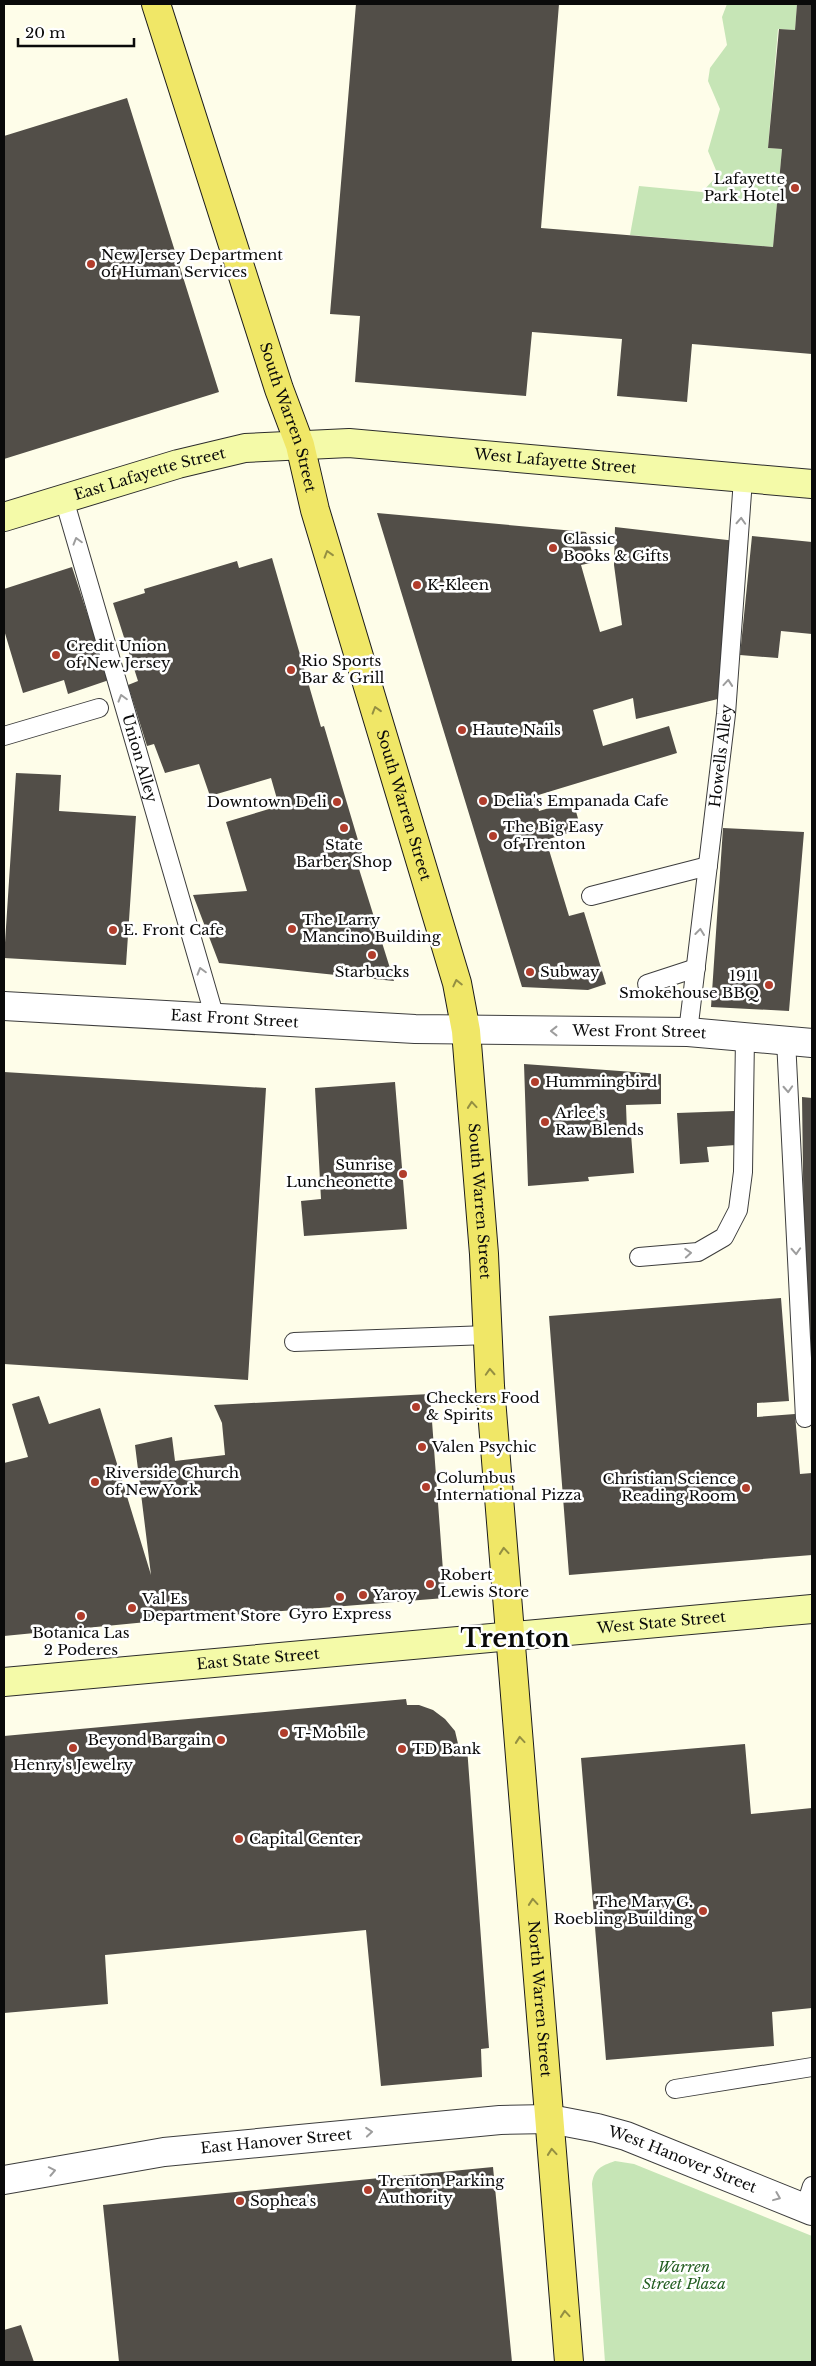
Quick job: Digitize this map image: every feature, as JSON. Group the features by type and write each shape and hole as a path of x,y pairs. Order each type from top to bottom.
{"main road":[{"name":"South Warren Street","path":"159,4 280,389 300,445 315,510 457,982 466,1031 511,1634"},
{"name":"North Warren Street","path":"511,1634 569,2362"}],"street":[{"name":"West Lafayette Street","path":"300,445 349,443 812,484"},
{"name":"East Lafayette Street","path":"4,518 178,464 245,448 300,445"},
{"name":"East Front Street","path":"4,1006 466,1031"},
{"name":"West Front Street","path":"466,1031 688,1032 799,1042"},
{"name":"West State Street","path":"511,1634 812,1608"},
{"name":"East State Street","path":"4,1682 511,1634"},
{"name":"East Hanover Street","path":"4,2180 183,2150 500,2120 550,2120"},
{"name":"West Hanover Street","path":"550,2120 597,2128 626,2136 810,2202"}],"lane":[{"name":"Howells Alley","path":"688,1032 726,714 743,479"},
{"name":"Union Alley","path":"64,499 215,1018"},
{"path":"4,736 99,708"},
{"path":"591,896 708,866"},
{"path":"647,984 696,968"},
{"path":"639,1257 698,1252 724,1237 738,1210 742,1172 745,1037"},
{"path":"799,1042 805,1418"},
{"path":"294,1342 488,1335"},
{"path":"675,2090 812,2067"}],"green space":[{"path":"727,4 797,4 795,30 778,29 768,148 782,149 773,247 630,235 639,186 702,192 718,175 708,151 720,109 708,81 710,68 727,45 722,17"},
{"name":"Warren Street Plaza","path":"615,2161 634,2164 812,2236 812,2362 605,2362 592,2184 596,2171"}],"building":[{"path":"356,4 559,4 541,228 773,247 782,149 768,148 779,29 795,30 797,4 812,4 812,354 692,344 687,402 617,396 622,339 532,332 526,396 355,382 360,316 330,314"},
{"name":"New Jersey Department of Human Services","path":"127,98 219,392 4,459 4,136"},
{"path":"377,513 586,532 595,562 581,565 600,632 622,625 614,565 615,527 736,541 722,698 636,719 633,698 593,710 603,746 669,726 677,753 535,796 539,811 573,801 581,829 546,840 569,916 584,912 606,984 588,990 522,987"},
{"path":"752,536 812,542 812,634 781,631 778,658 740,655"},
{"path":"272,558 321,727 324,726 366,867 359,869 394,981 219,963 193,895 247,891 226,822 279,806 271,778 210,796 199,764 165,773 154,744 147,746 128,685 138,681 113,603 145,593 144,589 237,561 239,568"},
{"name":"Credit Union of New Jersey","path":"72,567 109,680 68,694 64,680 23,693 4,630 4,589"},
{"path":"16,773 61,775 59,811 136,816 126,965 4,958"},
{"path":"723,828 804,832 789,1011 711,1007"},
{"path":"524,1064 661,1074 661,1104 626,1105 627,1133 631,1134 634,1173 588,1177 589,1181 528,1186"},
{"path":"4,1072 266,1088 248,1380 4,1364"},
{"path":"395,1082 407,1229 304,1236 301,1201 321,1199 315,1088"},
{"path":"802,1097 812,1098 812,1363 809,1363 804,1245"},
{"path":"734,1111 736,1145 707,1147 709,1162 680,1164 677,1113"},
{"path":"781,1298 789,1401 757,1403 757,1417 795,1414 800,1474 812,1473 812,1555 569,1575 549,1316"},
{"path":"430,1394 445,1598 157,1621 4,1636 4,1463 28,1457 12,1404 39,1396 49,1424 100,1408 151,1575 135,1445 172,1437 175,1461 225,1455 222,1423 214,1405"},
{"name":"Capital Center","path":"406,1699 407,1705 419,1705 433,1710 445,1719 455,1731 459,1748 467,1747 489,2048 481,2049 482,2077 381,2086 366,1930 105,1955 108,2004 4,2013 4,1736"},
{"name":"The Mary G. Roebling Building","path":"745,1744 751,1814 812,1808 812,2008 772,2012 774,2046 606,2060 581,1758"},
{"path":"493,2167 512,2362 119,2362 103,2205"},
{"path":"21,2325 34,2362 4,2362 4,2330"}],"place":[{"name":"Lafayette Park Hotel","path":"795,188"},
{"name":"New Jersey Department of Human Services","path":"91,264"},
{"name":"Classic Books & Gifts","path":"553,548"},
{"name":"K-Kleen","path":"417,585"},
{"name":"Credit Union of New Jersey","path":"56,655"},
{"name":"Rio Sports Bar & Grill","path":"291,670"},
{"name":"Haute Nails","path":"462,730"},
{"name":"Delia's Empanada Cafe","path":"483,801"},
{"name":"Downtown Deli","path":"337,802"},
{"name":"State Barber Shop","path":"344,828"},
{"name":"The Big Easy of Trenton","path":"493,836"},
{"name":"The Larry Mancino Building","path":"292,929"},
{"name":"E. Front Cafe","path":"113,930"},
{"name":"Starbucks","path":"372,955"},
{"name":"Subway","path":"530,972"},
{"name":"1911 Smokehouse BBQ","path":"769,985"},
{"name":"Hummingbird","path":"535,1082"},
{"name":"Arlee's Raw Blends","path":"545,1122"},
{"name":"Sunrise Luncheonette","path":"403,1174"},
{"name":"Checkers Food & Spirits","path":"416,1407"},
{"name":"Valen Psychic","path":"422,1447"},
{"name":"Riverside Church of New York","path":"95,1482"},
{"name":"Columbus International Pizza","path":"426,1487"},
{"name":"Christian Science Reading Room","path":"746,1488"},
{"name":"Robert Lewis Store","path":"430,1584"},
{"name":"Yaroy","path":"363,1595"},
{"name":"Gyro Express","path":"340,1597"},
{"name":"Val Es Department Store","path":"132,1608"},
{"name":"Botanica Las 2 Poderes","path":"81,1616"},
{"name":"T-Mobile","path":"284,1733"},
{"name":"Beyond Bargain","path":"221,1740"},
{"name":"Henry's Jewelry","path":"73,1748"},
{"name":"TD Bank","path":"402,1749"},
{"name":"Capital Center","path":"239,1839"},
{"name":"The Mary G. Roebling Building","path":"703,1911"},
{"name":"Trenton Parking Authority","path":"368,2190"},
{"name":"Sophea's","path":"240,2201"}],"district":[{"name":"Trenton","path":"515,1638"}]}
